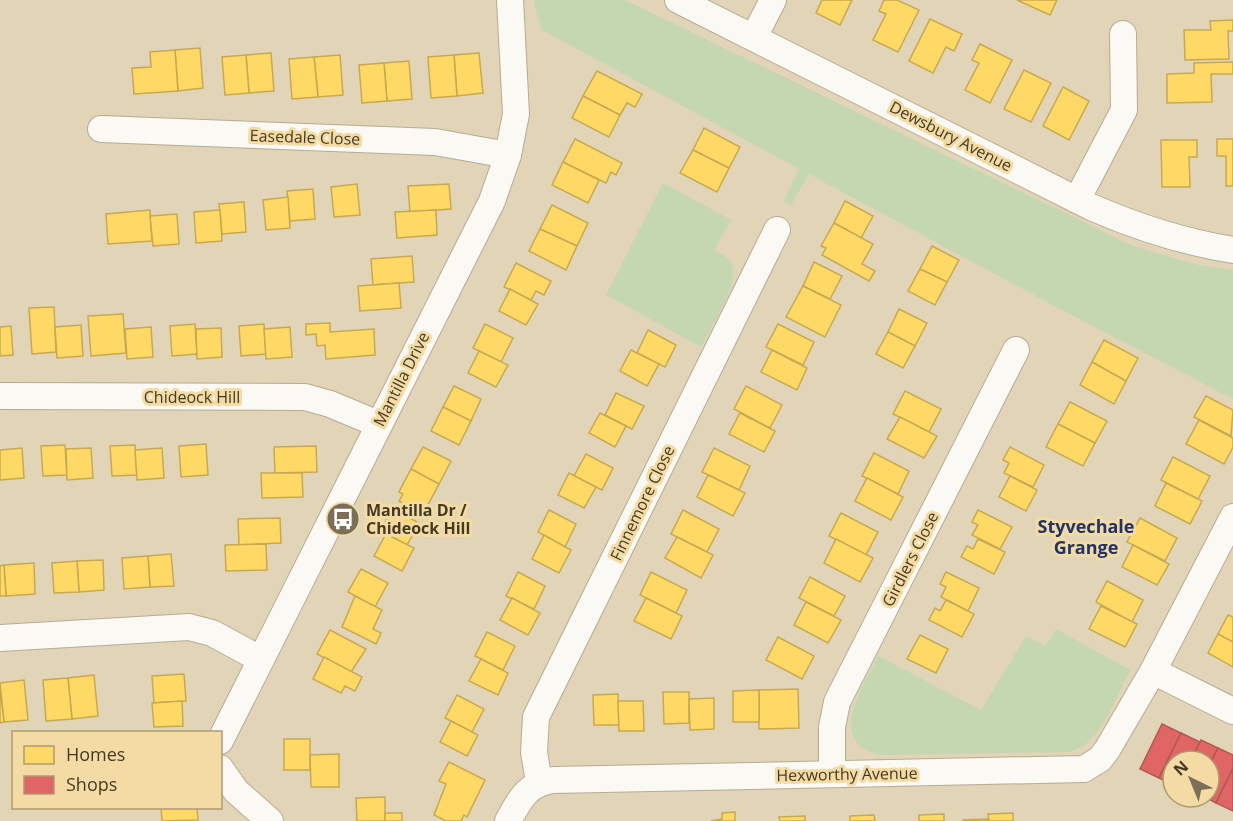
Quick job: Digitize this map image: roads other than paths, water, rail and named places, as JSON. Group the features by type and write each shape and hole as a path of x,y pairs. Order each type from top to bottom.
{"street":[{"name":"Mantilla Drive","path":"222,737 492,201 508,155 516,114 517,97 510,0"},
{"name":"Dewsbury Avenue","path":"678,0 1077,200 1137,227 1198,245 1233,250"},
{"path":"754,37 773,0"},
{"path":"1077,200 1124,110 1122,26"},
{"name":"Easedale Close","path":"101,129 435,142 508,155"},
{"name":"Finnemore Close","path":"539,782 533,743 536,717 777,230"},
{"name":"Girdlers Close","path":"832,774 832,727 837,702 1016,350"},
{"name":"Chideock Hill","path":"0,396 305,397 330,404 378,424"},
{"name":"Hexworthy Avenue","path":"539,782 1084,769 1107,750 1153,671 1233,517"},
{"path":"0,638 189,627 212,633 260,659"},
{"path":"1153,671 1233,711"},
{"path":"222,771 231,786 257,817"},
{"path":"508,821 527,790 539,782"}],"place":[{"name":"Mantilla Dr / Chideock Hill","path":"343,519"}],"district":[{"name":"Styvechale Grange","path":"1086,537"}]}
